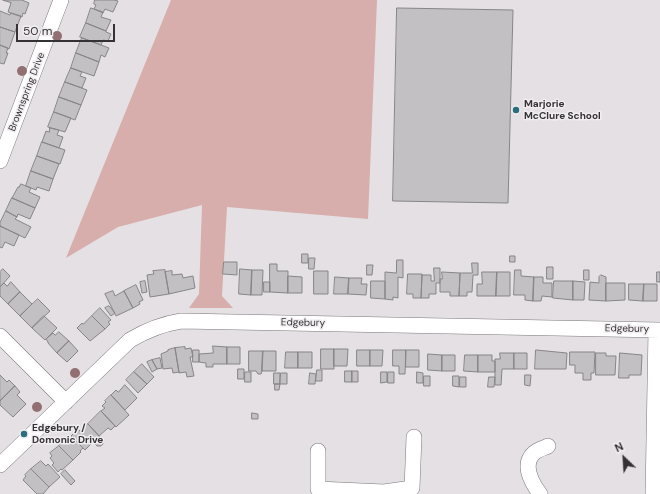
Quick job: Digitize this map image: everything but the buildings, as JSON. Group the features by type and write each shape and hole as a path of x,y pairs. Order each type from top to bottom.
{"street":[{"name":"Brownspring Drive","path":"0,161 62,0"},
{"name":"Edgebury","path":"0,465 130,340 154,327 181,321 658,330"},
{"path":"653,494 657,457 658,330"},
{"path":"0,336 66,402"},
{"path":"318,451 318,489 365,493 412,488 414,437"},
{"path":"540,494 529,473 528,463 534,452 548,446"}],"shaded area":[{"path":"171,0 377,0 368,219 227,207 222,296 233,308 189,308 199,294 202,205 118,227 66,258"}],"place":[{"name":"Marjorie McClure School","path":"516,110"},
{"name":"Edgebury / Domonic Drive","path":"24,434"}]}
